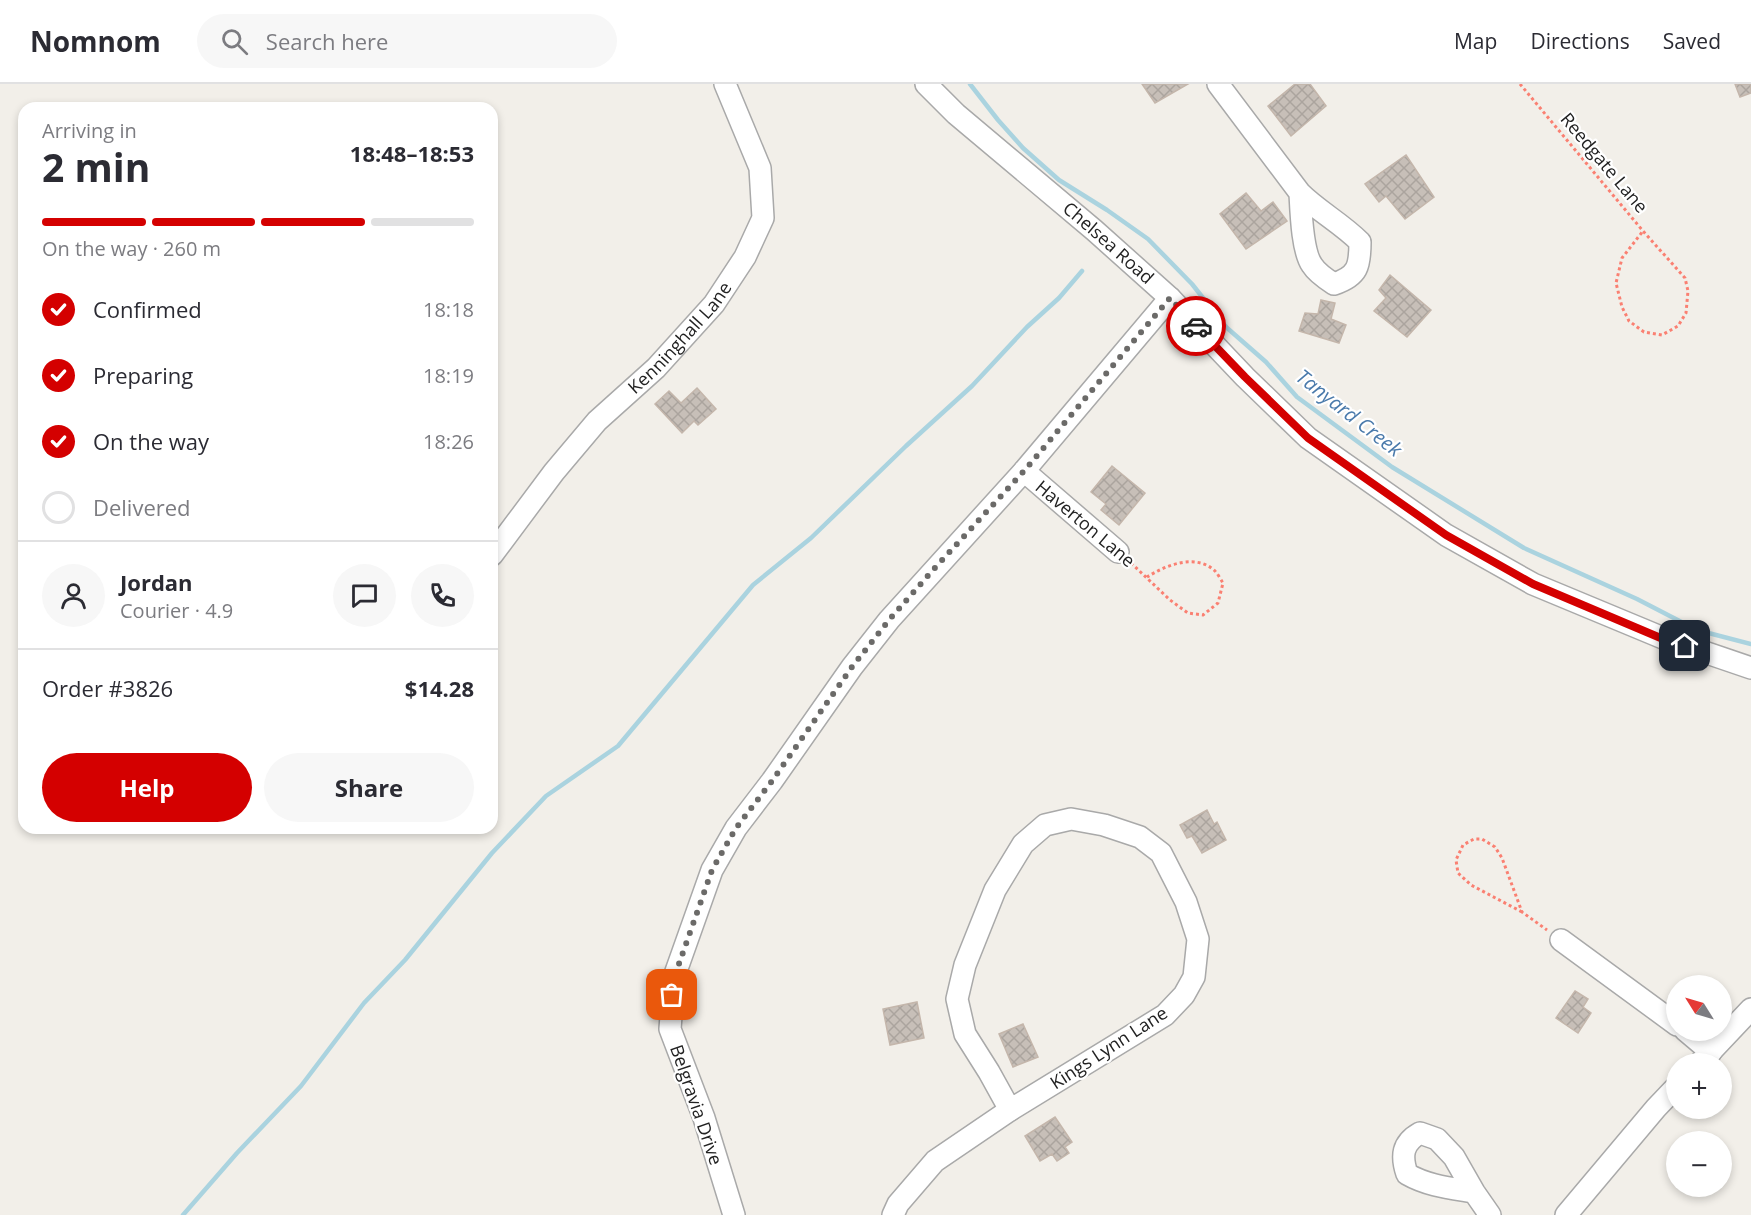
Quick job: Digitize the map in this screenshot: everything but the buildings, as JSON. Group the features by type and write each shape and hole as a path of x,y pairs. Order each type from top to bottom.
{"street":[{"name":"Kenninghall Lane","path":"498,547 554,472 597,421 656,368 714,304 745,257 763,218 760,168 725,84"},
{"name":"Chelsea Road","path":"926,84 956,114 1094,230 1170,298 1245,377 1308,438 1446,535 1533,584 1663,639 1751,668"},
{"path":"1218,84 1300,193"},
{"name":"Belgravia Drive","path":"734,1215 704,1118 670,1029 674,978 712,870 736,828 852,667 889,620 1024,471 1170,298"},
{"name":"Haverton Lane","path":"1024,471 1118,552"},
{"name":"Kings Lynn Lane","path":"892,1215 898,1204 935,1161 1010,1110 1165,1015 1184,995 1194,977 1198,939 1186,902 1161,853 1140,837 1104,825 1071,819 1045,825 1023,844 995,890 965,965 957,999 965,1034 1010,1110"},
{"path":"1561,940 1666,1017"},
{"path":"1710,1053 1751,1009"},
{"path":"1566,1215 1666,1098"},
{"path":"1474,1192 1490,1215"}],"path":[{"name":"Reedgate Lane","path":"1520,84 1685,278 1688,291 1686,313 1678,326 1662,334 1644,332 1629,321 1622,307 1616,283 1622,258 1643,231"},
{"name":"Haverton Lane","path":"1118,552 1170,600 1188,613 1203,615 1218,603 1223,583 1215,571 1199,563 1178,563 1161,568 1147,577"},
{"path":"1522,912 1502,858 1495,847 1482,839 1474,839 1463,845 1456,860 1458,873 1471,885 1522,912 1561,940"}],"waterway":[{"name":"Tanyard Creek","path":"970,84 1023,148 1059,180 1148,239 1192,284 1226,327 1266,362 1297,397 1392,467 1524,548 1637,599 1697,630 1751,644"},
{"path":"183,1215 237,1153 301,1086 364,1003 405,960 492,853 546,796 618,746 753,585 811,538 972,386 1027,327 1059,298 1082,271"}],"way so far":[{"path":"672,995 674,978 712,870 736,828 852,667 889,620 1024,471 1170,298 1196,326"}],"route":[{"path":"1196,326 1308,438 1446,535 1533,584 1663,639 1685,646"}]}
